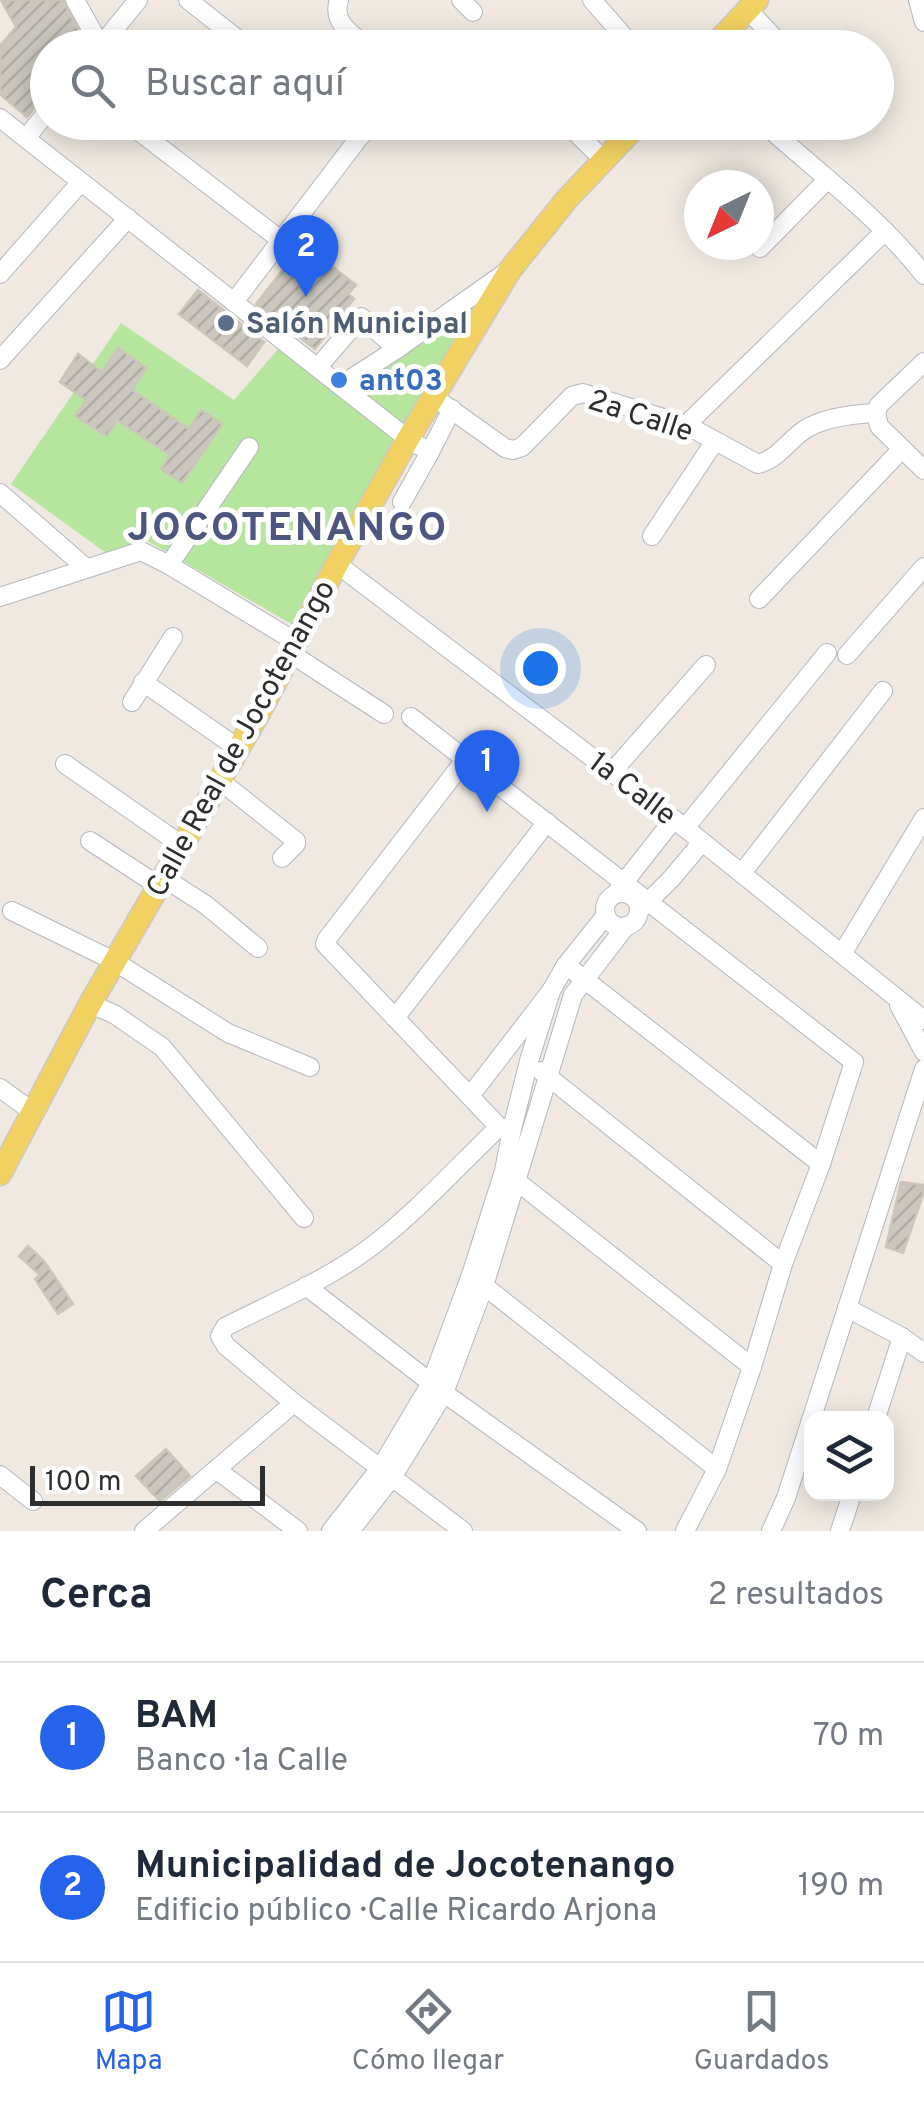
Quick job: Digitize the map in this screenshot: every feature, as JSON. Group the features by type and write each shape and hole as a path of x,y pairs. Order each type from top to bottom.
{"main road":[{"path":"729,30 752,5"},
{"name":"Calle Real de Jocotenango","path":"0,1174 90,1004 239,749 408,439 443,403 510,270 622,140"}],"street":[{"path":"76,0 92,30"},
{"path":"113,30 138,0"},
{"path":"188,0 226,30"},
{"path":"338,0 339,22 348,30"},
{"path":"592,0 618,30"},
{"path":"918,0 924,22"},
{"path":"752,5 771,30"},
{"path":"0,118 408,439 430,452"},
{"path":"26,138 30,133"},
{"path":"150,140 282,241"},
{"path":"234,302 358,140"},
{"path":"583,140 603,159"},
{"path":"782,140 885,231 924,275"},
{"path":"774,234 826,180"},
{"path":"0,274 81,182"},
{"path":"0,360 128,218"},
{"path":"686,425 885,231"},
{"path":"341,385 510,270"},
{"path":"318,367 361,317 397,349"},
{"path":"924,362 879,404 876,414 879,426 924,470"},
{"name":"2a Calle","path":"443,403 513,450 522,447 572,396 583,393 686,425 758,464 780,454 805,429 853,414 876,414"},
{"path":"402,502 430,452 443,403"},
{"path":"652,536 715,441"},
{"path":"169,565 249,447"},
{"path":"759,598 902,449"},
{"path":"0,494 85,567"},
{"path":"0,597 141,551 169,565 293,647 384,714"},
{"name":"1a Calle","path":"337,564 680,823 924,1020"},
{"path":"847,654 924,567"},
{"path":"132,702 174,637"},
{"path":"638,913 612,923 606,915 606,905 827,653"},
{"path":"612,772 706,664"},
{"path":"143,682 239,749"},
{"path":"742,873 883,691"},
{"path":"410,718 547,822 620,888 638,913 852,1058 854,1064 783,1264 717,1469 685,1531"},
{"path":"465,760 325,944 470,1096 506,1128"},
{"path":"66,764 183,846"},
{"path":"219,780 296,841 282,858"},
{"path":"842,954 924,818"},
{"path":"395,1018 547,822"},
{"path":"90,840 206,905 258,948"},
{"path":"350,1531 438,1388 549,1076 572,995 702,842"},
{"path":"12,911 114,962 228,1033 310,1067"},
{"path":"470,1096 606,915"},
{"path":"566,965 820,1164"},
{"path":"552,990 506,1128 511,1176 752,1367"},
{"path":"894,996 924,1052"},
{"path":"90,1004 114,1014 162,1047 304,1218"},
{"path":"529,1061 783,1264"},
{"path":"771,1531 786,1498 924,1070"},
{"path":"0,1088 33,1112"},
{"path":"463,1531 294,1403 226,1346 220,1336 224,1327 366,1251 506,1128"},
{"path":"477,1280 717,1469"},
{"path":"306,1286 438,1388 637,1531"},
{"path":"847,1308 924,1353"},
{"path":"878,1411 902,1337"},
{"path":"144,1531 294,1403"},
{"path":"217,1470 298,1531"},
{"path":"331,1531 387,1472"},
{"path":"0,1474 33,1501"},
{"path":"840,1531 850,1501"}],"green space":[{"path":"497,283 406,429 351,385"},
{"path":"121,323 234,400 279,348 396,440 295,626 146,540 106,553 11,484"}],"building":[{"path":"1,0 63,0 78,30 30,30 27,117 0,94 0,46 16,27"},
{"path":"303,244 356,285 348,294 354,299 315,349 256,304"},
{"name":"Salón Municipal","path":"198,290 264,342 247,366 179,314"},
{"path":"118,348 146,368 132,390 189,429 201,410 222,424 182,483 161,469 170,455 117,420 107,436 75,416 86,400 60,382 78,354 102,372"},
{"path":"901,1182 924,1185 903,1253 886,1247"},
{"path":"28,1246 44,1261 73,1304 58,1314 35,1279 40,1275 19,1256"},
{"path":"166,1449 190,1476 160,1501 136,1476"}],"place":[{"name":"Municipalidad de Jocotenango","path":"306,297"},
{"name":"Salón Municipal","path":"226,323"},
{"name":"ant03","path":"339,380"},
{"name":"BAM","path":"487,812"}],"district":[{"name":"JOCOTENANGO","path":"288,526"}]}
